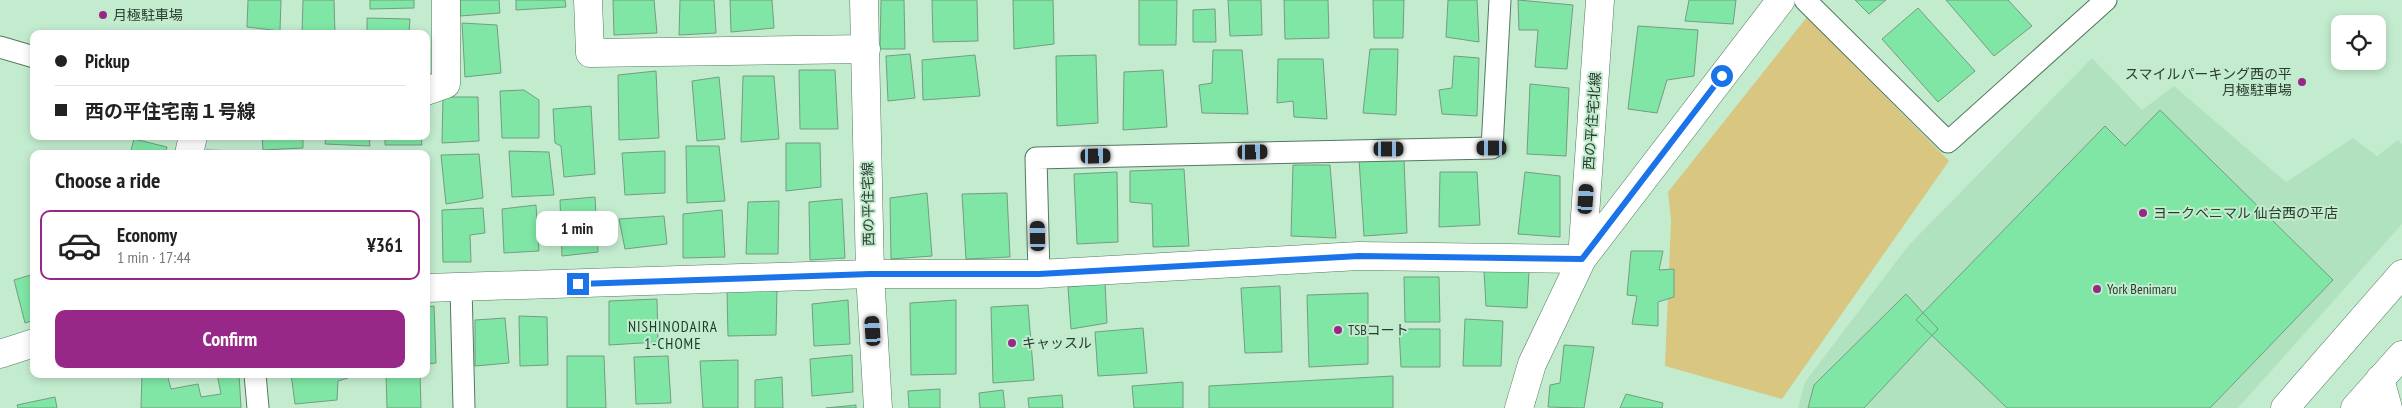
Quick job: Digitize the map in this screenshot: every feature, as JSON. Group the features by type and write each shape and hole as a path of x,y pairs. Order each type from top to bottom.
{"street":[{"path":"430,90 446,84 446,0"},
{"path":"588,0 590,53 866,49"},
{"name":"西の平住宅線","path":"864,0 870,274 878,408"},
{"name":"西の平住宅北線","path":"1519,408 1532,364 1582,259 1600,0"},
{"path":"430,288 870,274 1039,274 1359,256 1582,259 1781,0"},
{"path":"2284,408 2402,274"},
{"path":"0,354 30,344"},
{"path":"2355,408 2402,355"},
{"path":"2380,379 2388,408"}],"lane":[{"path":"1039,274 1036,158 1492,148 1500,0"},
{"path":"1805,0 1948,142 2106,0"},
{"path":"0,47 30,55"},
{"path":"461,287 464,408"},
{"path":"254,378 258,408"}],"shaded area":[{"path":"1807,17 1949,161 1782,399 1665,366 1671,221 1668,192"},
{"path":"2092,58 2142,110 2174,86 2286,182 2353,138 2377,156 2398,140 2402,144 2402,224 2238,408 1798,408 1805,382 1908,246"}],"building":[{"path":"248,0 281,0 280,30 247,27"},
{"path":"303,0 334,0 335,30 302,30"},
{"path":"370,0 414,0 414,8 370,9"},
{"path":"460,0 499,0 500,13 460,16"},
{"path":"516,0 565,0 566,7 516,10"},
{"path":"613,0 654,0 657,33 614,35"},
{"path":"680,0 714,0 716,33 679,35"},
{"path":"730,0 772,0 774,28 731,32"},
{"path":"881,0 904,0 905,49 880,49"},
{"path":"932,0 977,0 978,41 933,42"},
{"path":"1013,0 1053,0 1054,44 1014,49"},
{"path":"1139,0 1177,0 1176,45 1139,45"},
{"path":"1228,0 1261,0 1262,35 1230,36"},
{"path":"1284,0 1328,0 1329,38 1285,39"},
{"path":"1373,0 1404,0 1403,38 1374,38"},
{"path":"1448,0 1477,0 1479,42 1446,37"},
{"path":"1518,0 1573,5 1567,69 1535,67 1538,30 1519,30"},
{"path":"1689,0 1736,0 1733,24 1685,21"},
{"path":"1855,0 1886,0 1869,14"},
{"path":"1946,0 2008,0 2032,26 1994,56"},
{"path":"1918,8 1975,71 1938,102 1882,39"},
{"path":"1215,9 1216,42 1193,42 1193,10"},
{"path":"367,18 410,19 409,30 367,30"},
{"path":"462,23 497,25 501,73 465,77"},
{"path":"1638,26 1698,30 1694,76 1667,80 1657,113 1628,109"},
{"path":"1370,49 1398,49 1396,115 1363,113"},
{"path":"1213,50 1242,50 1248,114 1202,113 1199,85 1212,83"},
{"path":"910,54 915,98 888,101 886,56"},
{"path":"975,55 980,96 923,100 922,60"},
{"path":"1096,55 1098,123 1057,126 1056,56"},
{"path":"1454,56 1479,58 1477,116 1442,114 1439,90 1452,88"},
{"path":"1278,59 1323,59 1327,119 1294,117 1293,101 1277,103"},
{"path":"799,70 835,70 838,129 800,129"},
{"path":"1163,70 1167,127 1123,130 1124,72"},
{"path":"656,71 659,138 619,140 618,75"},
{"path":"743,76 774,76 779,139 741,142"},
{"path":"719,77 725,139 697,141 692,81"},
{"path":"1530,84 1569,88 1566,156 1527,154"},
{"path":"524,90 539,100 539,138 502,138 500,91"},
{"path":"443,97 478,97 479,141 442,143"},
{"path":"591,106 595,174 564,177 561,146 555,143 553,109"},
{"name":"ヨークベニマル 仙台西の平店","path":"2160,110 2333,280 2210,408 2007,408 1916,320 2105,126 2125,146"},
{"path":"134,140 167,147 166,150 131,150"},
{"path":"262,140 303,140 303,148 263,150"},
{"path":"326,140 369,140 370,146 325,144"},
{"path":"385,140 421,140 422,145 385,145"},
{"path":"786,143 820,143 821,187 786,191"},
{"path":"686,146 719,146 725,201 687,203"},
{"path":"509,151 549,152 554,195 512,197"},
{"path":"665,151 665,193 625,195 622,153"},
{"path":"479,154 483,198 446,204 441,155"},
{"path":"1359,159 1404,160 1407,233 1364,236"},
{"path":"1293,165 1330,165 1336,238 1291,236"},
{"path":"1184,169 1189,246 1153,247 1152,204 1130,202 1130,171"},
{"path":"1117,172 1118,242 1077,244 1074,174"},
{"path":"1440,172 1477,172 1480,225 1439,227"},
{"path":"1525,172 1560,176 1560,237 1518,234"},
{"path":"927,193 932,256 891,259 890,198"},
{"path":"1007,193 1010,257 966,259 962,194"},
{"path":"595,197 598,252 562,256 560,200"},
{"path":"842,199 845,258 810,260 809,202"},
{"path":"779,201 778,254 746,254 748,202"},
{"path":"536,205 539,251 504,253 502,209"},
{"path":"483,208 485,233 470,235 471,262 443,262 442,210"},
{"path":"722,210 725,257 683,258 683,214"},
{"path":"664,216 667,244 625,249 619,219"},
{"path":"1631,251 1663,251 1659,270 1674,269 1674,297 1658,302 1658,326 1632,324 1637,296 1627,295"},
{"path":"1484,271 1529,271 1527,308 1486,306"},
{"path":"30,275 30,321 25,323 14,280"},
{"path":"1404,277 1439,277 1440,322 1405,322"},
{"path":"1105,283 1107,323 1071,329 1068,287"},
{"path":"1280,286 1282,352 1245,353 1241,288"},
{"path":"777,289 776,335 728,336 727,292"},
{"name":"TSBコート","path":"1368,293 1368,364 1309,367 1307,295"},
{"path":"1906,294 1938,329 1864,408 1808,408 1814,385"},
{"path":"657,299 658,342 609,345 609,301"},
{"path":"848,300 850,344 814,346 812,304"},
{"path":"956,300 956,374 911,375 910,303"},
{"name":"キャッスル","path":"1028,305 1034,380 993,383 991,307"},
{"path":"430,306 434,306 436,363 430,364"},
{"path":"519,316 547,317 548,365 520,366"},
{"path":"505,318 509,363 475,366 475,320"},
{"path":"1465,319 1503,321 1501,366 1463,366"},
{"path":"1143,328 1147,373 1098,376 1095,332"},
{"path":"1399,329 1440,329 1440,367 1401,367"},
{"path":"1564,345 1594,347 1584,408 1548,407 1550,385 1560,383"},
{"path":"852,355 853,392 812,396 810,359"},
{"path":"567,356 604,356 606,408 567,408"},
{"path":"668,356 671,403 636,404 634,357"},
{"path":"738,360 738,408 703,408 700,361"},
{"path":"1393,376 1393,408 1209,408 1209,386"},
{"path":"782,377 783,408 755,408 755,380"},
{"path":"142,378 168,378 171,389 198,384 201,397 221,394 218,378 239,378 241,408 141,408"},
{"path":"292,378 348,378 338,381 337,400 295,404"},
{"path":"386,378 420,378 421,408 387,408"},
{"path":"1183,382 1183,408 1134,408 1132,386"},
{"path":"940,389 940,408 909,408 908,391"},
{"path":"1003,390 1005,408 980,408 979,393"},
{"path":"1626,394 1663,403 1662,408 1620,408"},
{"path":"1062,395 1063,408 1029,408 1028,398"},
{"path":"55,397 57,408 18,408 17,405"},
{"path":"856,405 856,408 826,408"}],"place":[{"name":"月極駐車場","path":"103,15"},
{"name":"スマイルパーキング西の平 月極駐車場","path":"2302,82"},
{"name":"ヨークベニマル 仙台西の平店","path":"2143,213"},
{"name":"York Benimaru","path":"2097,289"},
{"name":"TSBコート","path":"1338,330"},
{"name":"キャッスル","path":"1012,343"}],"district":[{"name":"NISHINODAIRA 1-CHOME","path":"673,334"}],"route":[{"path":"578,284 870,274 1039,274 1359,256 1582,259 1722,76"}]}
